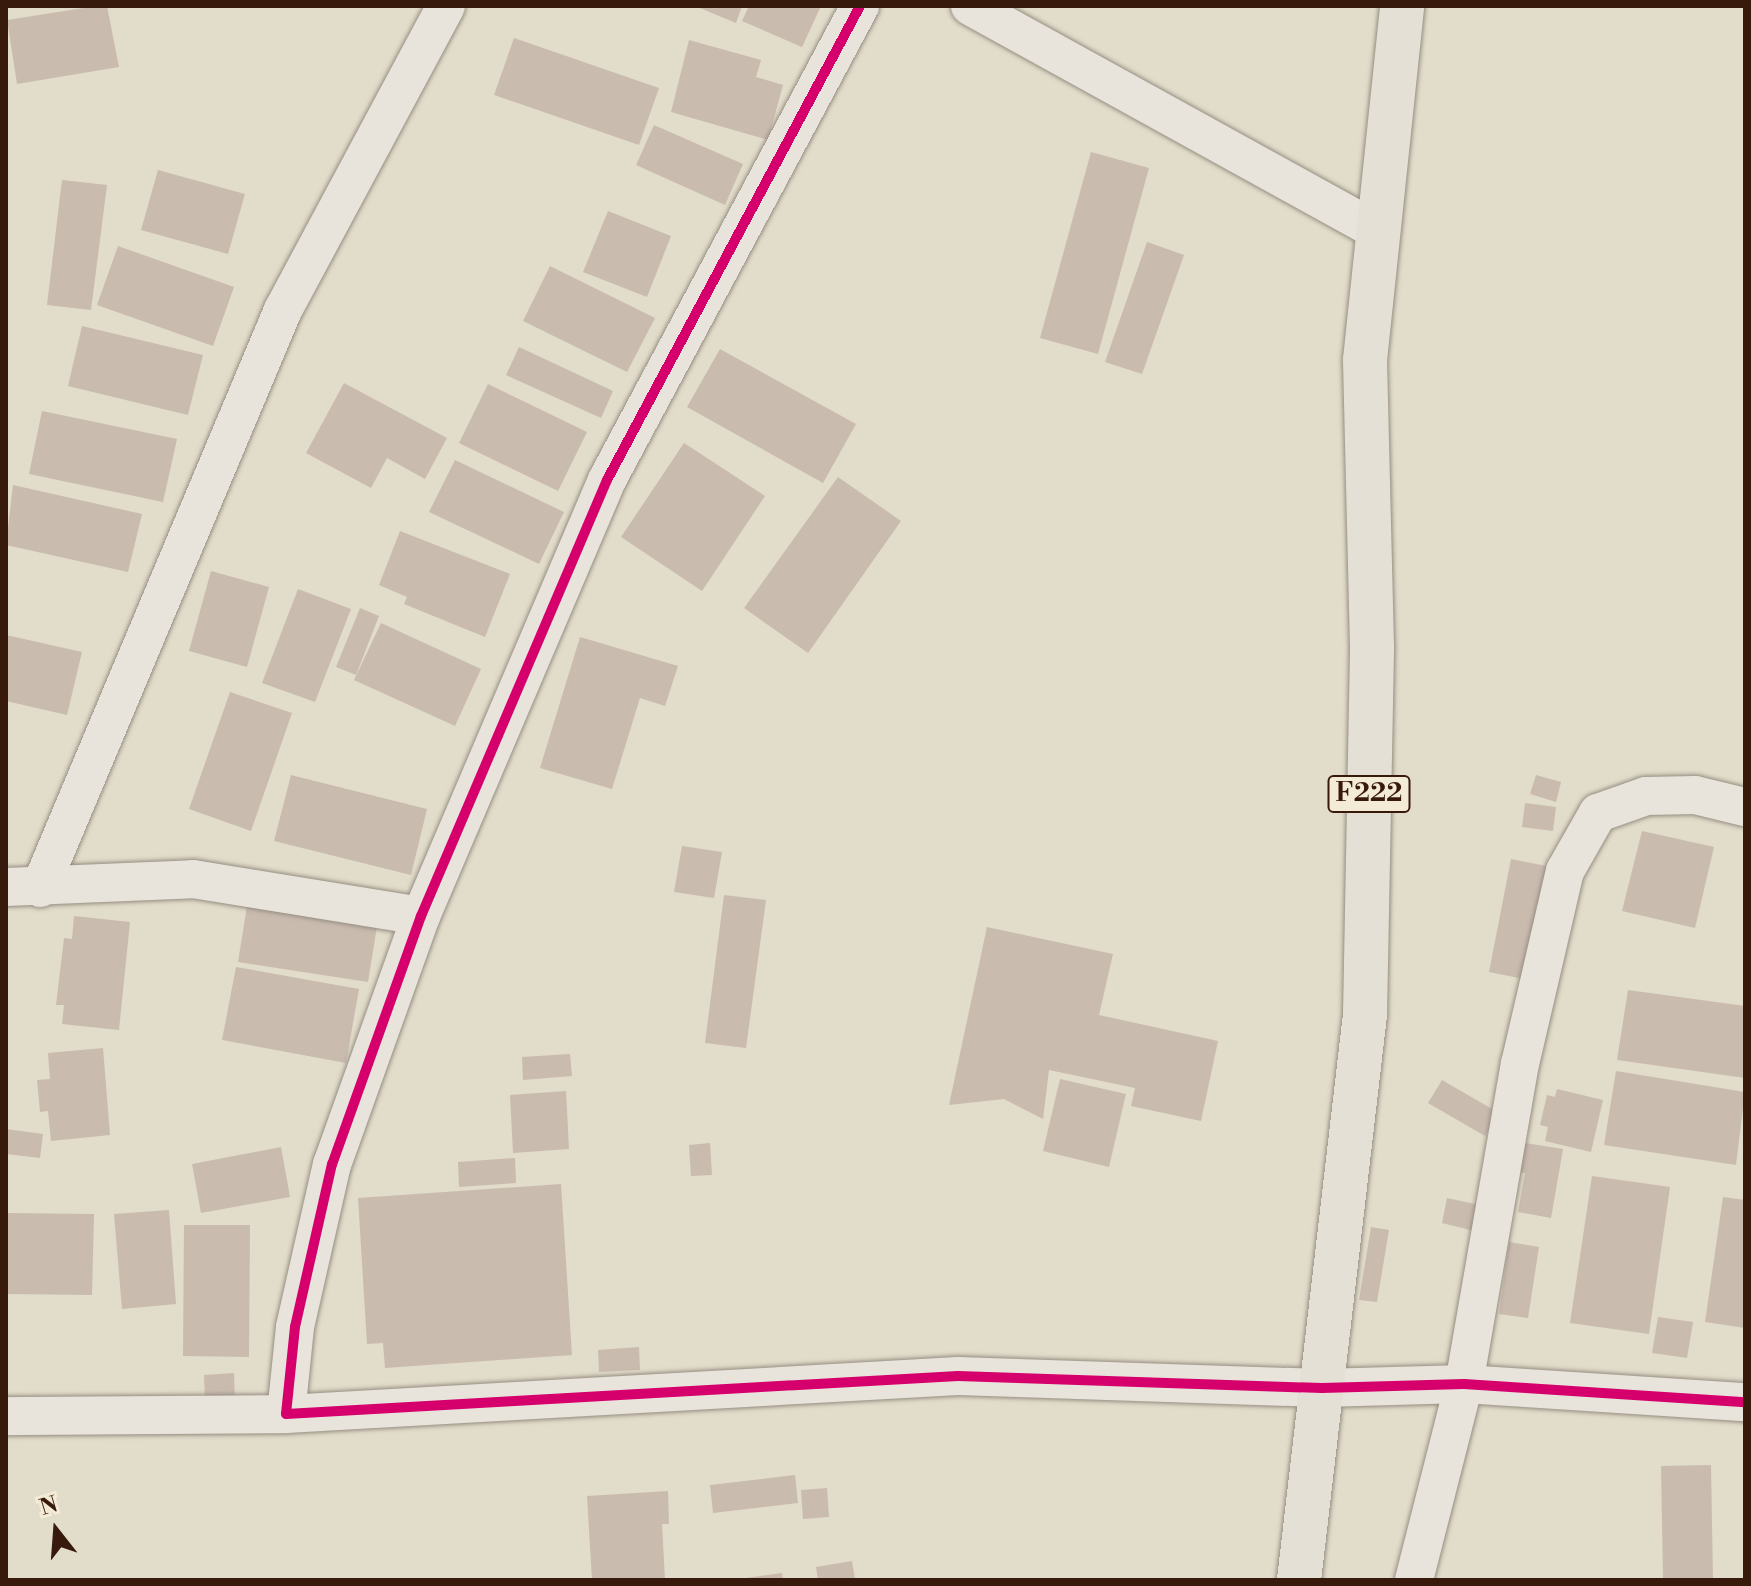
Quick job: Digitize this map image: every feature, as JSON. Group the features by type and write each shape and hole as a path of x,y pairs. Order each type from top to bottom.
{"main road":[{"name":"F222","path":"1299,1580 1365,1015 1372,647 1365,360 1402,6"}],"street":[{"path":"421,916 193,879 23,888 283,310 446,6"},
{"path":"286,1414 295,1327 332,1164 421,916 607,480 860,6"},
{"path":"970,6 1377,231"},
{"path":"1414,1580 1464,1384 1520,1064 1565,871 1598,813 1646,796 1695,795 1745,807"},
{"path":"6,1416 286,1414 958,1376 1322,1388 1464,1384 1745,1402"}],"building":[{"path":"107,6 119,67 17,84 7,20"},
{"path":"695,6 742,6 736,23"},
{"path":"749,6 821,6 802,47 742,21"},
{"path":"514,38 659,88 639,145 494,95"},
{"path":"689,40 761,60 756,77 783,85 768,140 671,112"},
{"path":"654,125 743,164 725,205 636,165"},
{"path":"1091,152 1149,168 1098,354 1040,338"},
{"path":"158,170 245,194 228,254 141,230"},
{"path":"62,180 107,185 91,310 47,305"},
{"path":"608,211 671,236 647,297 583,272"},
{"path":"1147,242 1184,255 1142,374 1105,362"},
{"path":"118,246 234,287 213,346 97,305"},
{"path":"550,266 655,318 627,372 523,321"},
{"path":"82,326 203,355 188,415 68,386"},
{"path":"519,347 613,391 601,418 506,375"},
{"path":"720,349 856,424 823,483 687,407"},
{"path":"344,383 447,438 425,479 387,458 371,488 306,453"},
{"path":"488,384 587,432 558,491 459,443"},
{"path":"42,411 177,439 163,502 29,474"},
{"path":"684,443 765,496 702,591 621,537"},
{"path":"455,460 564,512 539,564 429,512"},
{"path":"838,477 901,521 808,653 744,608"},
{"path":"13,485 142,514 128,572 6,545"},
{"path":"400,531 510,574 485,637 404,604 407,597 379,585"},
{"path":"211,571 269,587 247,667 189,651"},
{"path":"298,589 351,609 315,702 262,683"},
{"path":"360,608 379,616 356,675 336,667"},
{"path":"381,623 481,669 455,726 354,680"},
{"path":"6,635 82,652 67,715 6,701"},
{"path":"580,637 678,666 665,706 640,698 612,789 540,768"},
{"path":"230,692 292,713 251,831 189,809"},
{"path":"291,775 427,809 411,875 274,841"},
{"path":"1536,775 1561,782 1556,802 1530,794"},
{"path":"1525,803 1556,807 1553,831 1522,827"},
{"path":"1642,831 1714,847 1695,928 1622,911"},
{"path":"682,846 722,852 714,898 674,892"},
{"path":"1511,859 1546,866 1524,979 1489,972"},
{"path":"724,895 766,900 746,1048 705,1043"},
{"path":"248,900 378,920 368,982 238,962"},
{"path":"74,916 130,922 119,1030 62,1024 64,1005 56,1005 64,938 72,939"},
{"path":"987,927 1113,954 1099,1015 1218,1041 1201,1121 1131,1106 1135,1088 1049,1070 1043,1119 1004,1099 949,1105"},
{"path":"236,967 359,989 346,1063 222,1040"},
{"path":"1628,990 1745,1006 1745,1078 1617,1060"},
{"path":"103,1048 110,1135 51,1141 48,1111 40,1112 37,1080 50,1079 48,1053"},
{"path":"570,1054 572,1076 523,1080 522,1057"},
{"path":"1616,1071 1745,1092 1736,1165 1604,1145"},
{"path":"1060,1079 1126,1094 1109,1167 1043,1151"},
{"path":"1442,1080 1499,1113 1485,1136 1428,1103"},
{"path":"1557,1089 1603,1100 1591,1152 1545,1141 1548,1127 1540,1125 1547,1095 1555,1097"},
{"path":"566,1091 569,1149 513,1153 510,1095"},
{"path":"6,1129 43,1134 40,1158 6,1154"},
{"path":"1520,1142 1563,1149 1551,1218 1518,1212 1525,1173 1515,1171"},
{"path":"710,1143 712,1175 691,1176 689,1145"},
{"path":"281,1147 290,1197 201,1213 192,1164"},
{"path":"515,1158 516,1183 459,1187 458,1162"},
{"path":"1592,1176 1670,1187 1649,1334 1570,1323"},
{"path":"561,1184 572,1355 385,1368 383,1343 367,1344 358,1198"},
{"path":"1723,1197 1745,1200 1745,1328 1705,1322"},
{"path":"1447,1198 1484,1206 1478,1232 1442,1223"},
{"path":"169,1210 176,1304 122,1309 114,1214"},
{"path":"6,1213 94,1214 92,1295 6,1294"},
{"path":"184,1225 250,1225 249,1357 183,1356"},
{"path":"1371,1227 1389,1230 1377,1302 1359,1300"},
{"path":"1509,1242 1539,1247 1528,1318 1499,1314"},
{"path":"1658,1317 1693,1322 1687,1358 1652,1353"},
{"path":"639,1347 640,1370 599,1372 598,1350"},
{"path":"234,1373 235,1401 205,1402 204,1375"},
{"path":"1711,1465 1713,1580 1663,1580 1661,1466"},
{"path":"795,1475 798,1503 713,1513 710,1485"},
{"path":"827,1488 829,1517 803,1519 801,1490"},
{"path":"668,1491 669,1524 662,1524 665,1580 592,1580 587,1496"},
{"path":"852,1561 855,1580 818,1580 816,1567"},
{"path":"782,1573 783,1580 746,1580 746,1578"}],"cycle path":[{"path":"860,6 607,480 421,916 332,1164 295,1327 286,1414 958,1376 1322,1388 1464,1384 1745,1402"}]}
